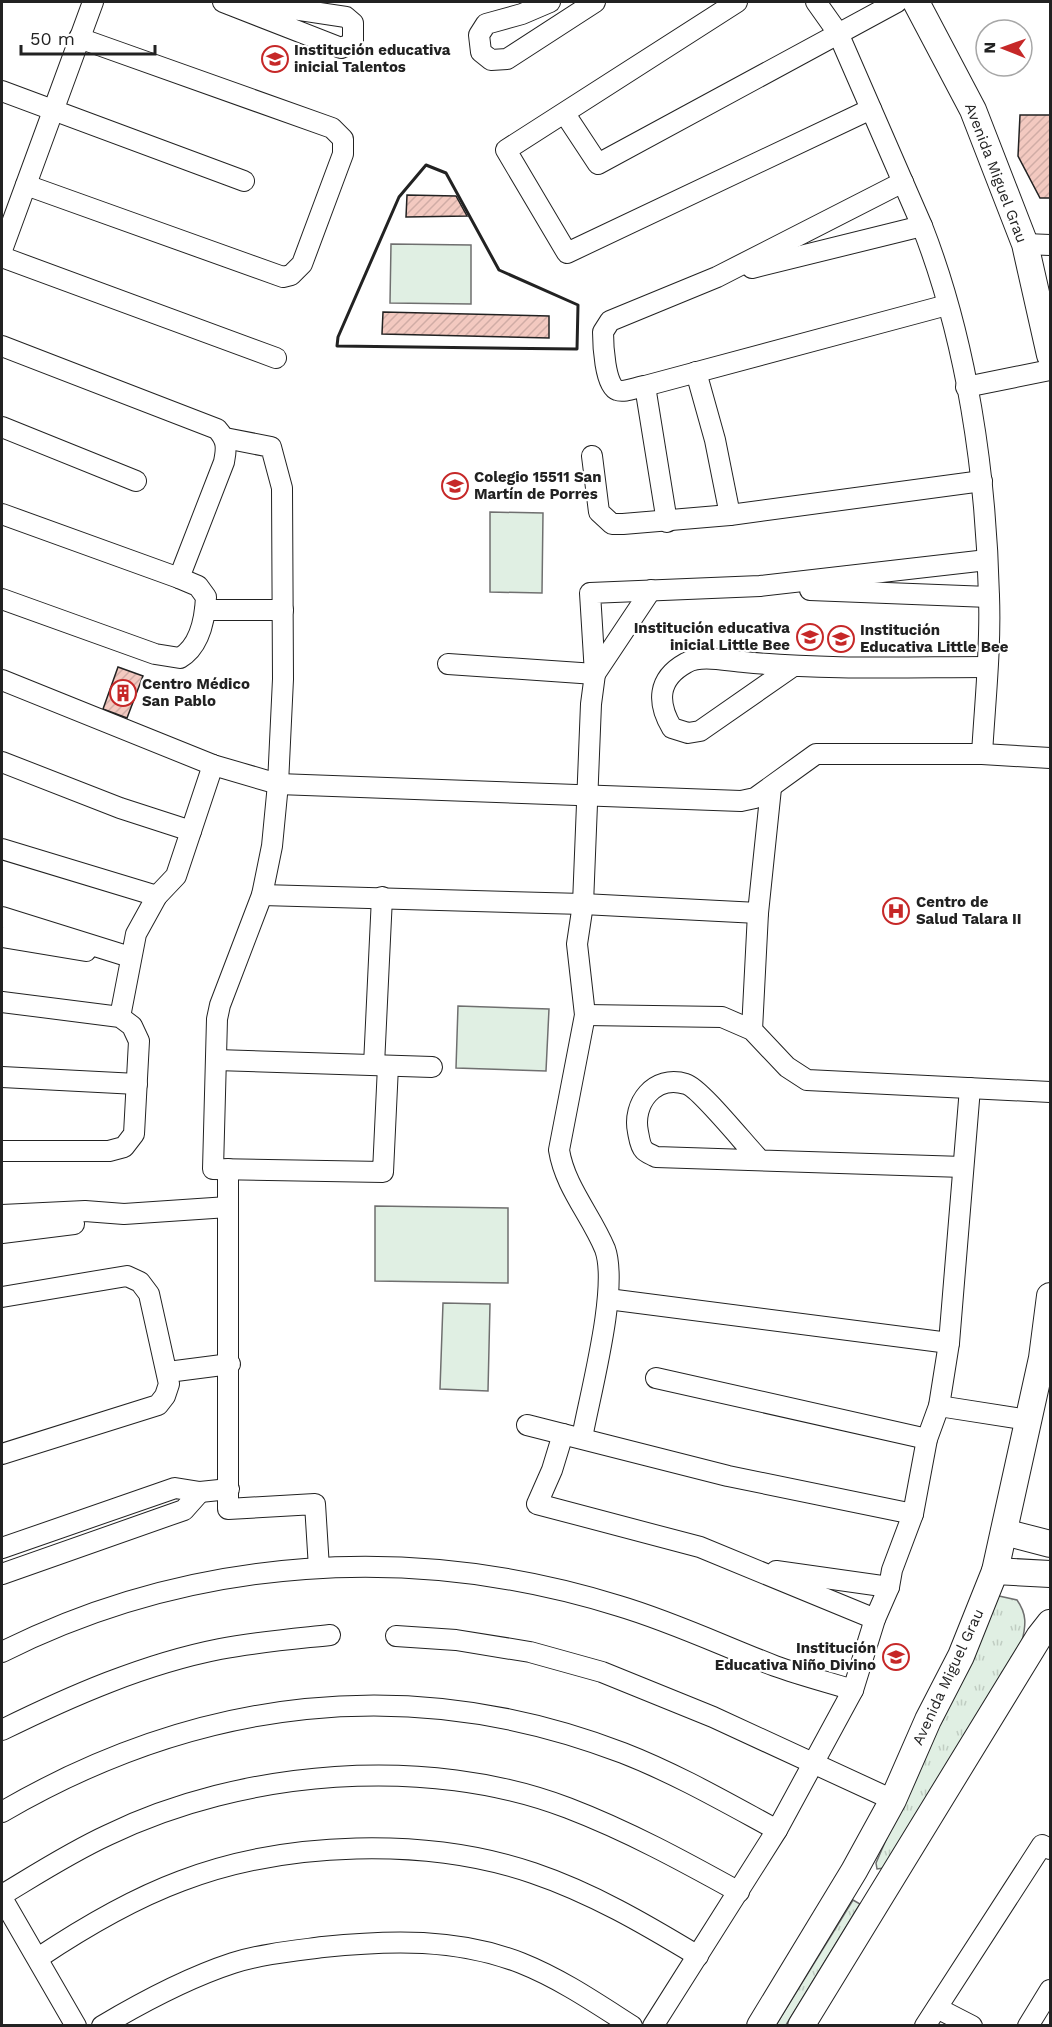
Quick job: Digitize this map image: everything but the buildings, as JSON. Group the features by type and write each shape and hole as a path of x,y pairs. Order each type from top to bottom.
{"main road":[{"name":"Avenida Miguel Grau","path":"916,2 973,110 1025,244 1043,301 1050,355"},
{"name":"Avenida Miguel Grau","path":"760,2025 854,1871 893,1800 928,1720 961,1656 996,1571 1042,1358 1050,1296"},
{"path":"1004,1532 1050,1544"},
{"path":"996,1571 1050,1574"},
{"path":"801,2025 1050,1623"},
{"path":"854,1871 885,1890"}],"street":[{"path":"2,250 93,2"},
{"path":"223,2 341,48 353,43 353,23 346,17 247,2"},
{"path":"550,2 522,14 486,24 480,35 481,52 486,58 498,61 516,54 595,2"},
{"path":"737,2 506,150 567,253 871,109"},
{"path":"816,2 838,33 922,226 947,305 966,387 982,481 989,597 982,754"},
{"path":"565,114 598,164 897,2"},
{"path":"522,14 525,31 536,42"},
{"path":"26,185 283,277 291,276 302,264 343,154 343,139 332,128 79,38"},
{"path":"2,91 244,181"},
{"path":"903,182 717,277 610,321 604,327 608,375 612,386 620,391 645,386 947,305"},
{"path":"820,225 831,249"},
{"path":"717,277 922,226"},
{"path":"1025,244 1050,245"},
{"path":"2,257 276,358"},
{"path":"2,346 217,429 225,438 227,448 224,462 179,578"},
{"path":"966,387 1050,370"},
{"path":"696,372 715,440 730,515"},
{"path":"645,386 667,522"},
{"path":"2,427 136,481"},
{"path":"225,438 270,447 282,488 283,610 278,784 272,846 262,895 220,1005 213,1169 383,1172 382,897"},
{"path":"592,456 597,504 604,518 612,524 667,522 730,515 982,481"},
{"path":"2,514 198,586 206,597 206,610 191,651 180,657 166,657 2,599"},
{"path":"875,1619 700,1547 537,1504 552,1470 573,1436 608,1299 609,1263 604,1248 562,1169 559,1150 585,1015 578,945 583,904 587,795 596,674 590,593 760,586 987,560"},
{"path":"760,586 989,597"},
{"path":"596,674 651,590"},
{"path":"206,610 283,610"},
{"path":"792,667 700,730 688,733 672,728 663,713 661,696 668,677 687,661 710,659 792,667 987,667"},
{"path":"448,664 596,674"},
{"path":"2,680 213,765 278,784 741,801 755,798 771,788 816,754 982,754 1050,758"},
{"path":"2,762 120,808 191,831"},
{"path":"120,1017 130,957 143,918 157,896 172,883 176,876 213,765"},
{"path":"2,775 44,789 120,808"},
{"path":"752,1030 758,913 771,788"},
{"path":"2,849 157,896"},
{"path":"262,895 583,904 758,913"},
{"path":"2,917 130,957"},
{"path":"2,937 130,957"},
{"path":"2,1002 120,1017 132,1026 139,1041 134,1134 124,1147 109,1151 2,1151"},
{"path":"585,1015 722,1017 752,1030 788,1067 807,1080 1050,1092"},
{"path":"216,1060 432,1067"},
{"path":"2,1077 137,1084"},
{"path":"760,1160 700,1093 687,1084 662,1085 649,1090 640,1103 636,1120 638,1136 644,1150 656,1157 963,1167"},
{"path":"653,2025 777,1830 853,1690 875,1619 889,1587 892,1570 913,1514 927,1439 939,1406 949,1343 970,1088"},
{"path":"228,1169 230,1364 228,1509 315,1504 319,1568"},
{"path":"2,1215 85,1211 124,1214 228,1207"},
{"path":"2,1233 85,1223 124,1214"},
{"path":"2,1297 127,1276 140,1282 149,1294 170,1384 158,1405 2,1454"},
{"path":"608,1299 949,1343"},
{"path":"168,1372 230,1364"},
{"path":"656,1378 927,1439"},
{"path":"939,1406 1028,1420"},
{"path":"527,1425 728,1476 913,1514"},
{"path":"2,1548 175,1488 200,1492 229,1489"},
{"path":"2,1574 183,1510 200,1492"},
{"path":"751,1567 889,1587"},
{"path":"2,1652 60,1626 152,1594 190,1584 319,1568 436,1569 477,1574 616,1605 681,1626 776,1666 853,1690"},
{"path":"2,1730 80,1693 174,1662 219,1649 330,1635"},
{"path":"396,1636 456,1640 565,1660 675,1701 893,1800"},
{"path":"2,1812 54,1782 95,1763 183,1732 271,1712 310,1708 389,1706 495,1717 583,1740 655,1766 777,1830"},
{"path":"76,2025 2,1896 110,1834 203,1798 272,1784 368,1776 428,1778 520,1794 566,1807 642,1840 739,1892"},
{"path":"926,2025 1042,1845 1050,1849"},
{"path":"38,1958 125,1906 183,1880 243,1863 288,1855 370,1848 431,1852 531,1872 600,1900 699,1956"},
{"path":"102,2025 131,2019 167,1989 235,1962 282,1952 338,1946 431,1942 480,1951 520,1963 570,1987 632,2025"},
{"path":"1028,2025 1050,1990"},
{"path":"937,2008 972,2025"}],"green space":[{"path":"391,244 471,245 471,304 390,303"},
{"path":"490,512 543,513 542,593 490,592"},
{"path":"458,1006 549,1009 546,1071 456,1068"},
{"path":"375,1206 508,1208 508,1283 375,1281"},
{"path":"443,1303 490,1304 488,1391 440,1389"},
{"path":"999,1596 1017,1600 1023,1610 1025,1620 1022,1641 896,1854 884,1868 877,1869 876,1863 989,1601"},
{"path":"853,1900 860,1904 786,2025 776,2025"}],"wall":[{"path":"426,165 446,173 499,270 578,305 577,349 337,346 338,337 399,197 426,165"}],"place":[{"name":"Institución educativa inicial Talentos","path":"275,59"},
{"name":"Colegio 15511 San Martín de Porres","path":"455,486"},
{"name":"Institución educativa inicial Little Bee","path":"810,637"},
{"name":"Institución Educativa Little Bee","path":"841,639"},
{"name":"Centro Médico San Pablo","path":"123,693"},
{"name":"Centro de Salud Talara II","path":"896,911"},
{"name":"Institución Educativa Niño Divino","path":"896,1657"}]}
